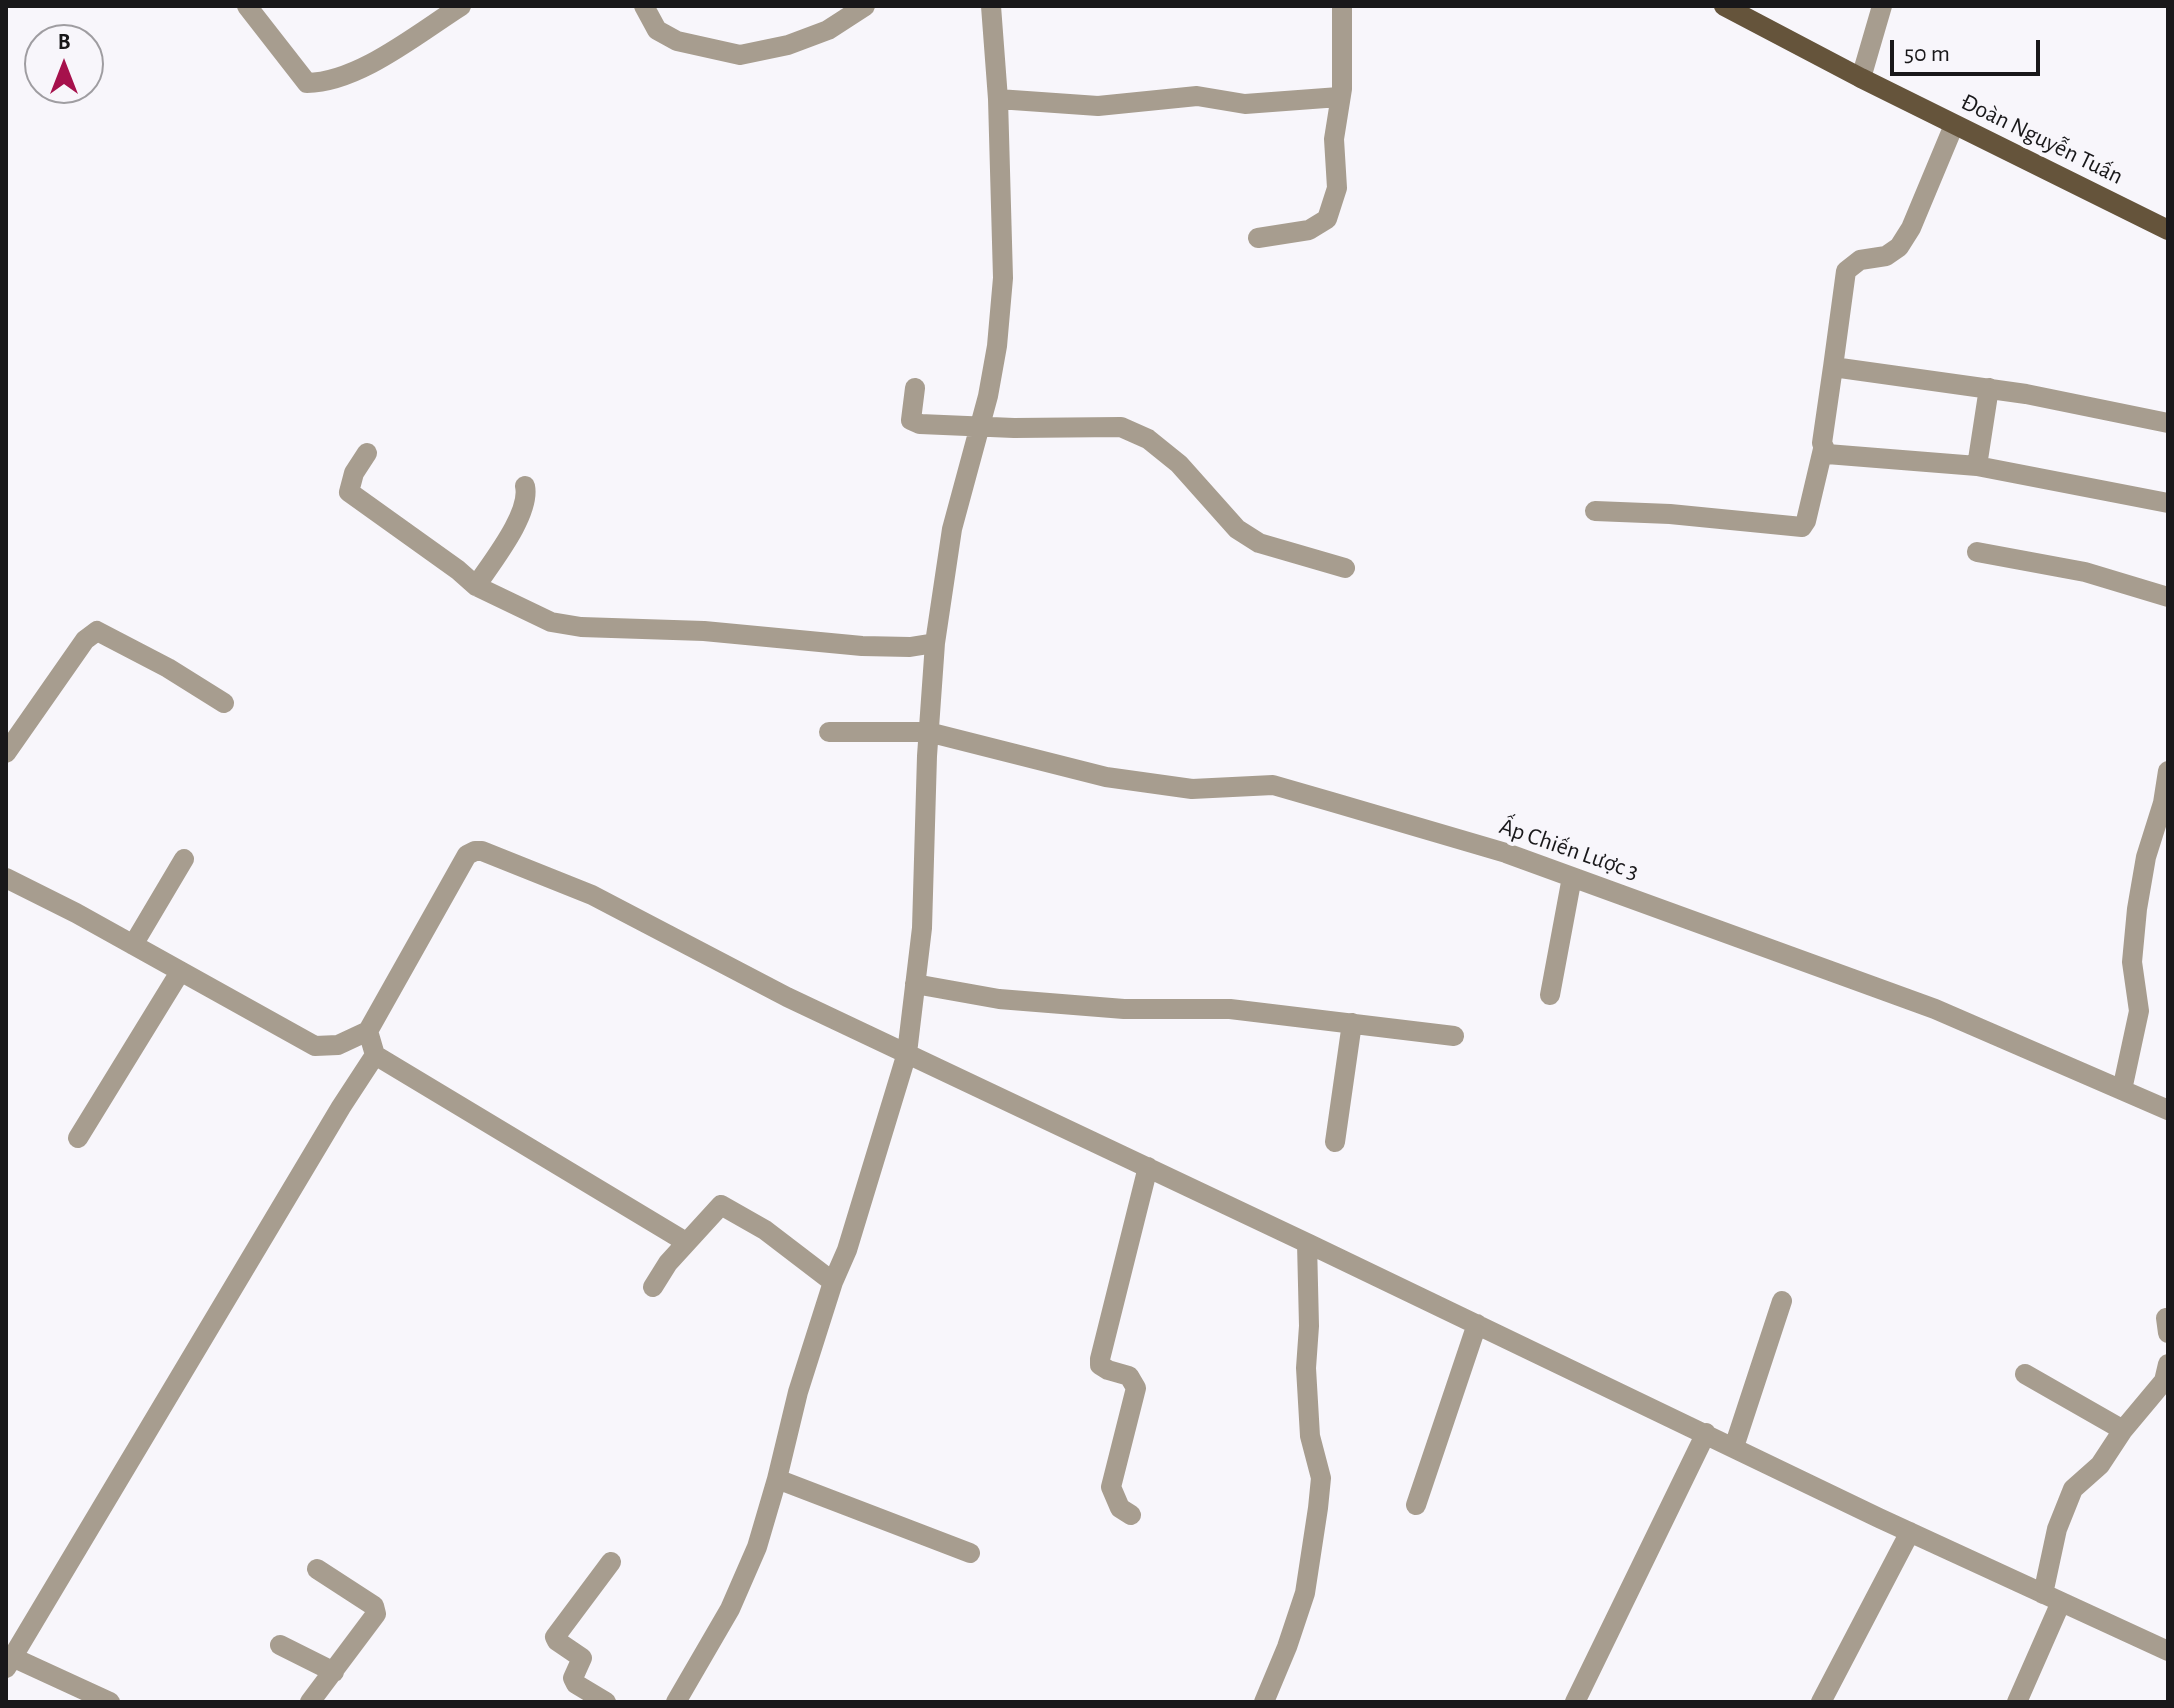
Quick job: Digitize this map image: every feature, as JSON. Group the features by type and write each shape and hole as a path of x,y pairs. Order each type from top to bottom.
{"main road":[{"name":"Đoàn Nguyễn Tuấn","path":"1724,6 1954,125 2168,230"}],"street":[{"path":"247,6 307,83 336,79 367,66 461,6"},
{"path":"644,6 657,30 677,41 740,55 788,45 828,30 865,6"},
{"path":"676,1702 730,1609 757,1547 798,1392 833,1282 847,1250 907,1053 922,928 928,732 935,643 952,529 997,346 1003,278 998,99 991,6"},
{"path":"1258,238 1309,230 1327,219 1337,188 1334,139 1342,89 1342,6"},
{"path":"1861,78 1882,6"},
{"path":"998,99 1098,106 1197,96 1245,104 1339,97"},
{"path":"1595,511 1670,514 1802,527 1823,449 1846,271 1860,260 1886,256 1899,247 1911,228 1954,125"},
{"path":"1833,367 1989,388 2168,423"},
{"path":"915,388 911,420 920,424 1014,428 1121,427 1148,439 1179,464 1237,529 1259,543 1345,568"},
{"path":"1977,466 1989,388"},
{"path":"1823,449 1827,454 1977,466 2168,503"},
{"path":"367,453 354,473 349,492 476,586 551,622 581,627 704,631 862,646 910,647 935,643"},
{"path":"476,586 526,502 525,486"},
{"path":"1977,552 2085,572 2168,597"},
{"path":"6,753 85,640 97,631 168,668 224,703"},
{"name":"Ấp Chiến Lược 3","path":"829,732 928,732 1106,777 1192,789 1273,785 1506,853 1570,889 1935,1009 2168,1110"},
{"path":"2122,1090 2139,1011 2132,962 2137,909 2146,857 2163,803 2168,771"},
{"path":"6,878 315,1046 338,1045 368,1031 467,855 482,851 592,895 787,997 1477,1324 1537,1356 2168,1651"},
{"path":"133,945 184,859"},
{"path":"1550,995 1570,889"},
{"path":"78,1138 180,972"},
{"path":"915,984 999,999 1124,1009 1230,1009 1454,1036"},
{"path":"1335,1142 1352,1023"},
{"path":"368,1031 375,1055 686,1242"},
{"path":"110,1702 9,1663 375,1055"},
{"path":"1131,1515 1120,1508 1111,1487 1136,1388 1129,1376 1108,1370 1100,1365 1100,1359 1148,1167"},
{"path":"653,1287 668,1263 718,1206 727,1206 765,1230 833,1282"},
{"path":"1264,1702 1305,1593 1320,1493 1321,1478 1310,1436 1306,1368 1309,1326 1307,1243"},
{"path":"1734,1447 1782,1301"},
{"path":"1416,1505 1477,1324"},
{"path":"2017,1702 2052,1598 2057,1529 2073,1489 2100,1465 2123,1430 2164,1381 2168,1364"},
{"path":"2025,1374 2123,1430"},
{"path":"1575,1702 1706,1433"},
{"path":"777,1479 970,1553"},
{"path":"1821,1702 1910,1532"},
{"path":"606,1702 576,1684 573,1678 582,1658 555,1637 611,1562"},
{"path":"310,1702 376,1614 374,1606 317,1569"},
{"path":"280,1645 334,1672"}]}
